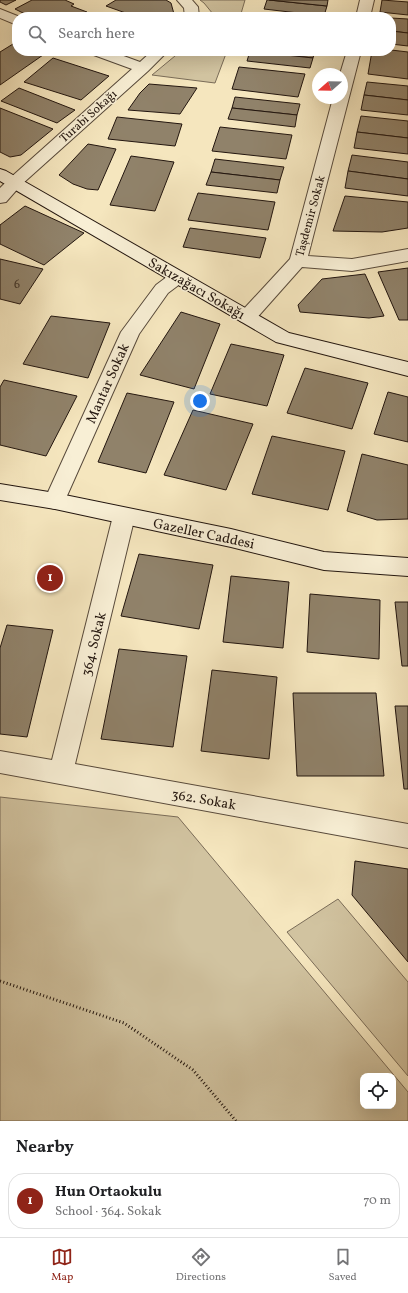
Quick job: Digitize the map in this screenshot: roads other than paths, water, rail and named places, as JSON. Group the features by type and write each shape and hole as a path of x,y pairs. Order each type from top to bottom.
{"street":[{"path":"184,0 191,7 192,12"},
{"path":"364,12 367,0"},
{"path":"0,13 12,19"},
{"path":"110,56 143,68"},
{"name":"Turabi Sokağı","path":"0,198 8,178 156,56"},
{"name":"Taşdemir Sokak","path":"348,74 353,56"},
{"name":"Taşdemir Sokak","path":"247,317 298,261 340,104"},
{"name":"Sakızağacı Sokağı","path":"8,178 283,338 408,370"},
{"path":"298,261 352,265 408,255"},
{"name":"Mantar Sokak","path":"56,501 130,332 162,289 178,277"},
{"name":"Gazeller Caddesi","path":"0,492 56,501 231,538 324,561 408,567"},
{"name":"364. Sokak","path":"61,772 124,516"},
{"name":"362. Sokak","path":"0,762 408,836"}],"place":[{"name":"Hun Ortaokulu","path":"50,578"}]}
